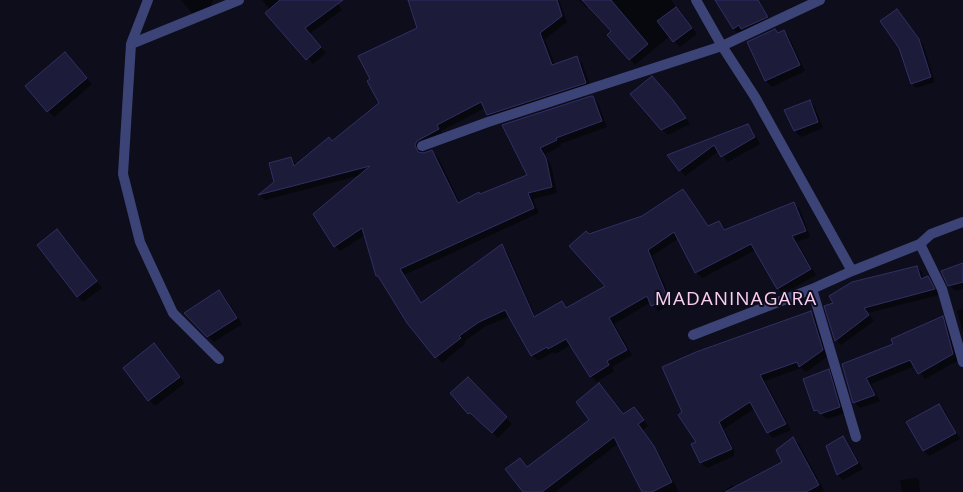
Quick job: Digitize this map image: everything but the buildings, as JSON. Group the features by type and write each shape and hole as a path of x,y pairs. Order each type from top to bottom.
{"street":[{"path":"148,0 130,44 123,174 140,242 173,314 219,359"},
{"path":"130,44 239,0"},
{"path":"696,0 754,97 852,271"},
{"path":"422,146 488,122 722,46 820,0"},
{"path":"693,335 812,289 920,244 931,234 963,222"},
{"path":"920,244 942,289 963,362"},
{"path":"812,289 856,437"}],"district":[{"name":"MADANINAGARA","path":"736,300"}]}
